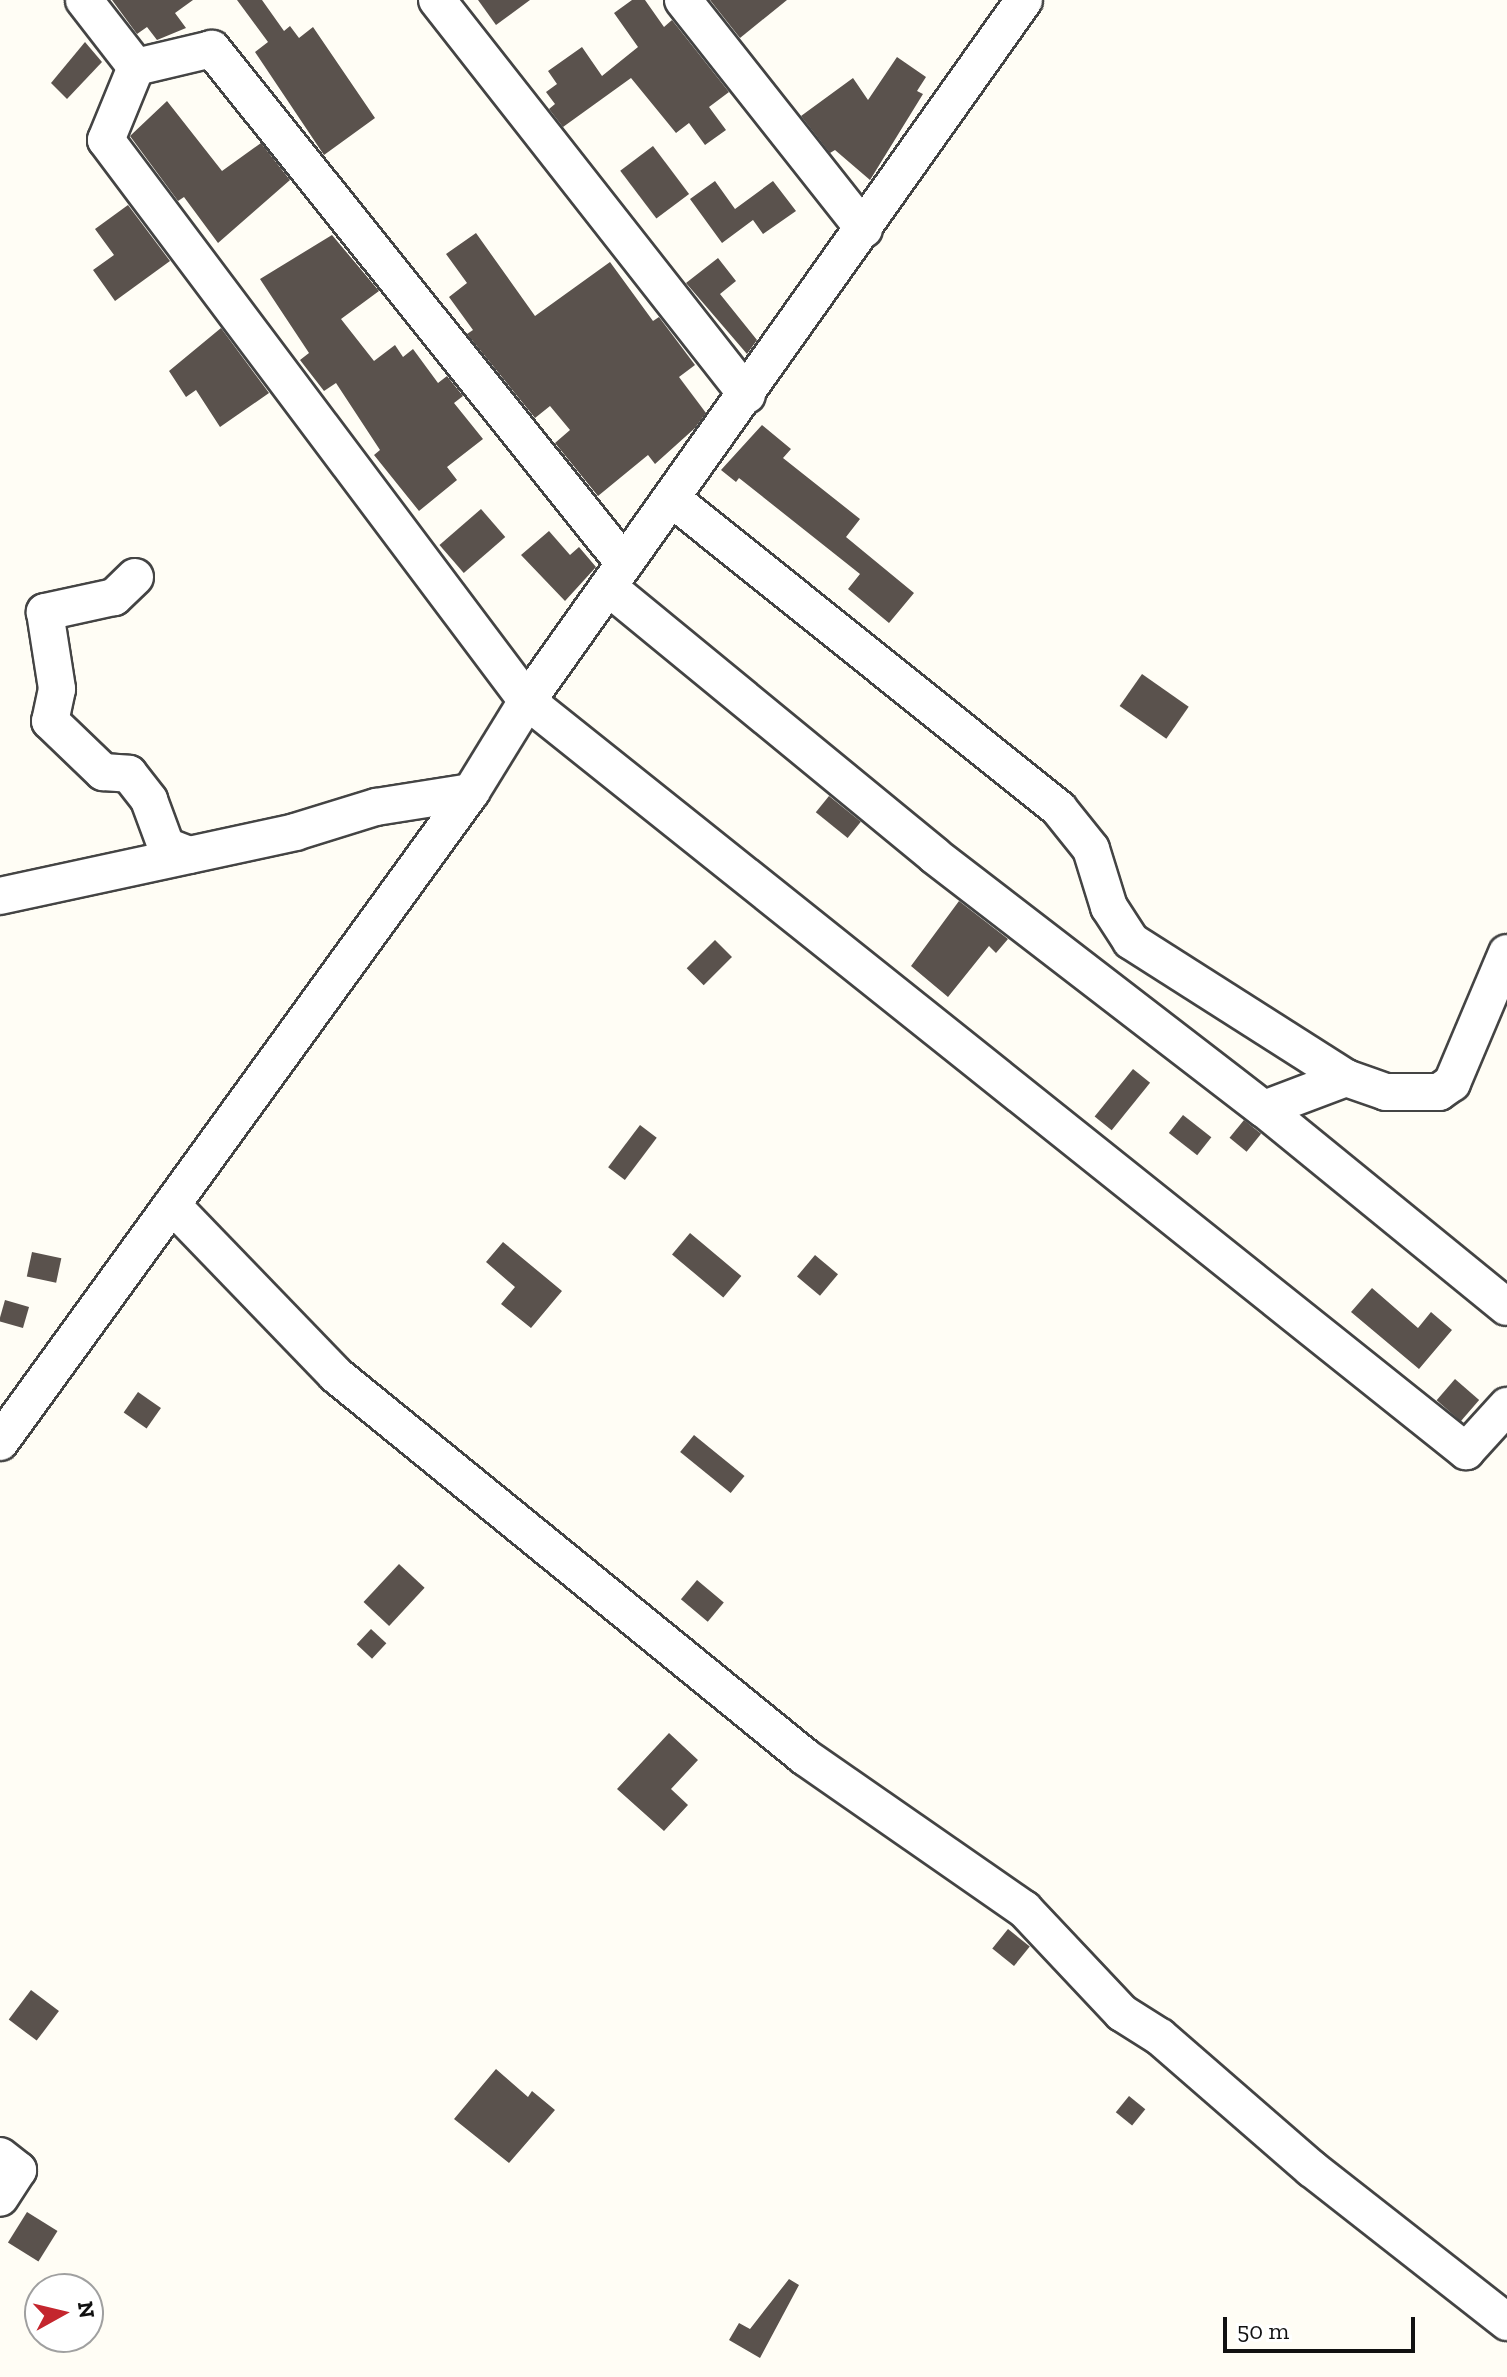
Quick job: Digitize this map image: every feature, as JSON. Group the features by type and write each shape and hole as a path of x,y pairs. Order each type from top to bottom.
{"street":[{"path":"84,0 136,67"},
{"path":"437,0 747,395"},
{"path":"683,0 864,229"},
{"path":"0,1442 471,792 527,701 747,395 1024,0"},
{"path":"136,67 212,49 616,575 935,856 1264,1109 1507,1307"},
{"path":"136,67 106,140 527,701 1466,1451 1507,1406"},
{"path":"671,498 1059,809 1091,849 1109,907 1131,941 1346,1078 1386,1092 1439,1092 1452,1083 1507,953"},
{"path":"135,577 114,597 45,612 57,689 50,721 103,772 129,774 149,800 166,846 189,855"},
{"path":"7,884 189,855 376,807 471,792"},
{"path":"1264,1109 1346,1078"},
{"path":"172,1205 347,1385 805,1757 1024,1909 1122,2013 1160,2037 1312,2169 1507,2322"},
{"path":"0,2156 18,2170 0,2198"}],"building":[{"path":"112,0 193,0 175,13 186,28 157,40 147,27 137,34"},
{"path":"237,0 262,0 284,31 290,26 299,38 313,27 375,118 324,155 255,52 268,42"},
{"path":"478,0 530,0 496,25"},
{"path":"632,0 645,0 664,27 672,20 729,92 709,107 726,130 705,145 689,123 676,133 631,78 563,127 549,109 555,104 546,92 557,84 548,71 582,47 602,76 638,47 614,13"},
{"path":"710,0 787,0 740,38"},
{"path":"85,42 102,62 67,99 51,83"},
{"path":"897,57 926,77 917,91 923,94 870,180 835,150 830,153 801,116 853,78 868,100"},
{"path":"167,101 222,171 261,143 290,180 218,243 184,197 178,201 130,136"},
{"path":"653,146 689,194 656,219 620,171"},
{"path":"715,181 735,209 773,181 796,211 763,234 753,220 722,243 690,199"},
{"path":"128,205 170,261 115,301 93,270 114,255 95,229"},
{"path":"476,233 535,316 610,262 653,321 659,317 695,365 679,377 706,413 695,428 655,464 648,455 598,496 555,443 570,430 550,406 535,418 467,334 473,330 449,297 467,283 446,254"},
{"path":"332,235 379,291 341,319 374,361 395,345 403,357 413,349 438,383 447,376 463,396 454,403 483,439 447,467 457,480 419,511 374,455 380,450 336,383 324,391 300,360 309,353 260,279"},
{"path":"718,258 736,281 720,294 757,340 747,354 686,283"},
{"path":"221,328 269,393 220,427 196,390 186,397 169,371"},
{"path":"762,425 791,449 783,458 860,519 846,537 914,593 889,623 848,589 860,574 739,478 736,482 721,470"},
{"path":"481,509 505,537 464,573 439,545"},
{"path":"549,531 570,555 579,547 596,567 565,601 521,555"},
{"path":"1142,674 1189,707 1166,739 1120,706"},
{"path":"829,796 861,822 848,838 816,812"},
{"path":"959,901 1008,939 996,953 989,946 948,997 911,966"},
{"path":"715,940 732,957 704,985 687,968"},
{"path":"1133,1069 1150,1083 1112,1130 1095,1116"},
{"path":"1183,1115 1211,1137 1197,1155 1169,1133"},
{"path":"1244,1120 1261,1134 1247,1152 1230,1138"},
{"path":"640,1125 657,1138 625,1180 608,1167"},
{"path":"690,1233 741,1276 723,1298 672,1254"},
{"path":"503,1242 562,1291 531,1328 501,1304 515,1287 486,1262"},
{"path":"32,1252 61,1258 56,1283 27,1276"},
{"path":"815,1255 838,1274 820,1296 797,1276"},
{"path":"1372,1288 1418,1328 1431,1312 1452,1330 1419,1369 1351,1312"},
{"path":"5,1300 29,1307 23,1328 0,1321"},
{"path":"1455,1379 1479,1400 1461,1421 1437,1400"},
{"path":"138,1392 161,1408 147,1429 124,1412"},
{"path":"694,1435 745,1476 731,1493 680,1452"},
{"path":"399,1564 425,1588 389,1626 364,1602"},
{"path":"697,1580 724,1602 708,1622 681,1599"},
{"path":"371,1629 386,1643 372,1659 357,1644"},
{"path":"669,1733 698,1760 671,1789 688,1805 664,1831 617,1789"},
{"path":"1008,1929 1030,1947 1014,1966 992,1948"},
{"path":"31,1990 59,2011 37,2041 9,2020"},
{"path":"496,2069 528,2097 532,2091 555,2110 509,2163 454,2119"},
{"path":"1129,2096 1145,2109 1132,2126 1116,2112"},
{"path":"27,2212 58,2231 38,2262 8,2243"},
{"path":"789,2279 799,2285 760,2358 729,2340 739,2323 750,2329"}]}
